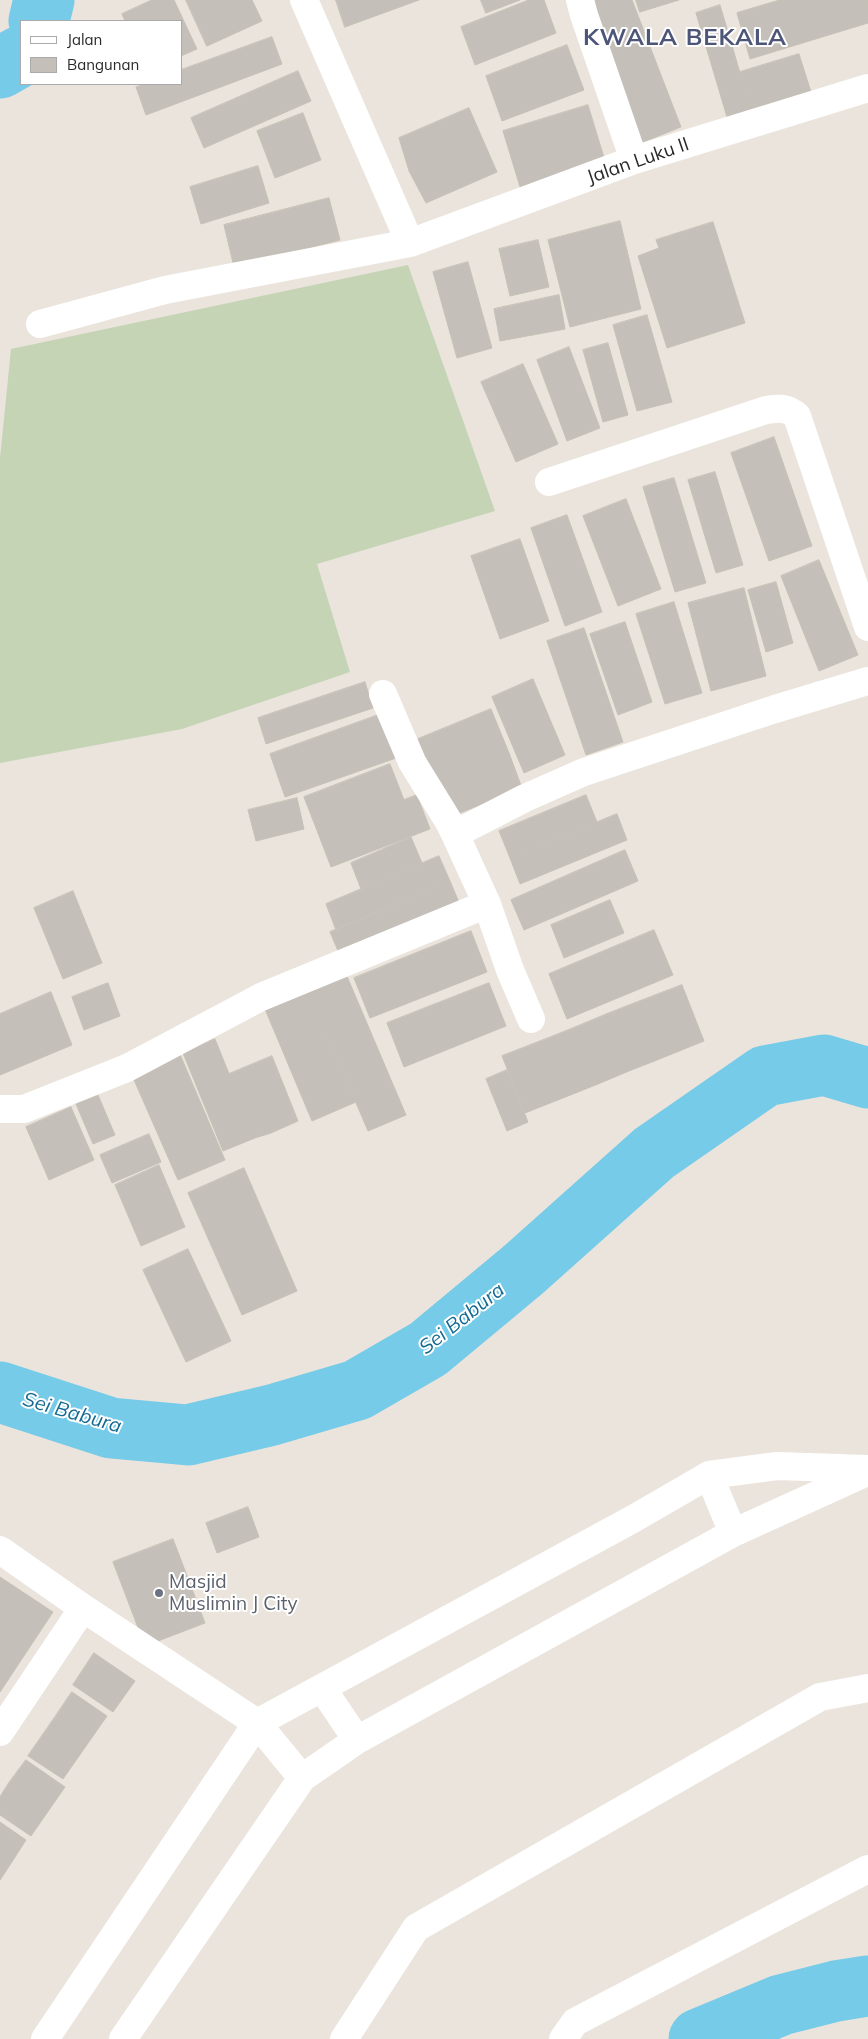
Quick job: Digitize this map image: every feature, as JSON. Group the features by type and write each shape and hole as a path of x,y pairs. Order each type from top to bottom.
{"street":[{"path":"304,0 410,242"},
{"path":"580,0 634,160"},
{"name":"Jalan Luku II","path":"40,324 165,290 410,242 634,160 868,88"},
{"path":"549,482 766,410 780,408 790,410 797,416 868,627"},
{"path":"455,834 525,798 584,772 775,709 868,681"},
{"path":"383,694 412,762 449,822 487,904 510,970 531,1019"},
{"path":"0,1109 24,1109 127,1068 261,997 487,904"},
{"path":"44,2039 257,1723 632,1519 708,1475 777,1466 868,1470"},
{"path":"123,2039 302,1778 356,1740 733,1533 868,1470"},
{"path":"708,1475 733,1533"},
{"path":"0,1550 82,1608 257,1723 302,1778"},
{"path":"0,1732 82,1608"},
{"path":"322,1688 356,1740"},
{"path":"344,2039 416,1928 820,1697 868,1688"},
{"path":"563,2039 575,2022 868,1869"}],"green space":[{"path":"408,265 495,511 317,564 350,672 182,729 0,763 0,458 11,349"}],"building":[{"path":"152,0 174,0 197,49 182,56 182,20 125,20 122,14"},
{"path":"186,0 252,0 262,21 207,46"},
{"path":"336,0 419,0 345,27"},
{"path":"481,0 520,0 486,13"},
{"path":"529,0 544,0 556,33 475,65 461,27"},
{"path":"586,0 632,0 681,127 641,143"},
{"path":"636,0 679,0 640,12"},
{"path":"780,0 868,0 868,23 750,59 737,13"},
{"path":"720,5 751,110 727,117 696,13"},
{"path":"272,37 282,64 146,115 136,87 142,85 182,85 182,70"},
{"path":"567,45 584,90 502,121 486,76"},
{"path":"799,54 811,92 751,110 740,72"},
{"path":"298,71 311,101 204,148 191,118"},
{"path":"588,105 606,164 521,190 503,131"},
{"path":"469,108 497,172 426,203 409,171 399,138"},
{"path":"303,113 321,160 275,178 257,131"},
{"path":"258,166 269,203 201,224 190,187"},
{"path":"329,198 340,240 234,267 224,225"},
{"path":"620,221 641,309 570,327 548,240"},
{"path":"713,222 745,323 667,348 638,256 659,248 656,240"},
{"path":"538,240 549,287 510,296 499,249"},
{"path":"468,262 492,348 457,358 433,272"},
{"path":"559,295 565,329 500,341 494,309"},
{"path":"647,315 672,402 637,411 613,325"},
{"path":"608,343 628,415 603,422 583,350"},
{"path":"569,347 600,428 567,441 537,360"},
{"path":"523,364 558,444 516,462 481,382"},
{"path":"774,437 812,546 769,561 731,453"},
{"path":"715,472 743,565 716,573 688,480"},
{"path":"674,478 706,583 675,592 643,487"},
{"path":"626,499 661,589 618,606 583,516"},
{"path":"567,515 602,612 565,626 531,528"},
{"path":"520,539 549,621 500,639 471,556"},
{"path":"819,560 858,655 819,671 781,576"},
{"path":"776,582 793,643 766,652 748,590"},
{"path":"744,588 766,676 711,691 688,603"},
{"path":"674,602 702,693 665,704 636,614"},
{"path":"625,622 652,702 618,715 590,634"},
{"path":"584,628 623,742 586,755 547,641"},
{"path":"533,679 565,755 524,773 492,697"},
{"path":"365,682 373,708 266,744 258,718"},
{"path":"491,709 509,753 437,783 418,739"},
{"path":"384,713 399,757 285,797 270,754"},
{"path":"509,753 522,788 450,817 437,783"},
{"path":"390,764 404,800 318,833 304,797"},
{"path":"417,795 430,829 331,867 318,833"},
{"path":"586,795 597,822 510,858 499,831"},
{"path":"297,798 304,829 256,841 248,810"},
{"path":"617,814 627,840 520,884 510,858"},
{"path":"411,837 422,863 361,889 351,863"},
{"path":"625,850 638,881 524,930 511,900"},
{"path":"439,856 450,881 336,930 326,904"},
{"path":"450,881 461,907 341,958 330,932"},
{"path":"73,891 102,963 63,979 34,908"},
{"path":"610,900 624,933 564,958 551,925"},
{"path":"654,930 673,975 567,1019 549,974"},
{"path":"471,931 487,972 370,1018 354,978"},
{"path":"346,974 406,1115 368,1131 308,990"},
{"path":"108,983 120,1016 84,1030 72,997"},
{"path":"489,983 506,1026 404,1067 387,1023"},
{"path":"682,985 704,1041 657,1060 635,1003"},
{"path":"308,990 356,1102 312,1121 265,1009"},
{"path":"51,992 72,1045 0,1075 0,1014"},
{"path":"635,1003 657,1060 629,1071 607,1014"},
{"path":"607,1014 629,1071 598,1084 576,1027"},
{"path":"576,1027 598,1084 568,1096 546,1039"},
{"path":"215,1039 255,1138 223,1151 183,1053"},
{"path":"546,1039 568,1096 525,1113 502,1056"},
{"path":"179,1052 225,1160 178,1180 131,1073"},
{"path":"272,1056 298,1121 255,1138 229,1074"},
{"path":"507,1070 528,1122 507,1131 486,1079"},
{"path":"98,1095 115,1135 93,1144 76,1104"},
{"path":"71,1107 94,1160 49,1180 26,1127"},
{"path":"149,1134 161,1162 112,1183 100,1155"},
{"path":"159,1165 185,1227 141,1246 115,1185"},
{"path":"244,1168 297,1291 242,1315 188,1193"},
{"path":"188,1249 231,1341 186,1362 143,1270"},
{"path":"248,1507 259,1537 217,1553 206,1523"},
{"name":"Masjid Muslimin J City","path":"173,1539 205,1623 145,1646 113,1562"},
{"path":"0,1577 53,1612 0,1692"},
{"path":"94,1653 135,1681 113,1712 73,1685"},
{"path":"72,1692 107,1716 86,1746 51,1723"},
{"path":"51,1723 86,1746 63,1779 28,1756"},
{"path":"26,1760 65,1787 49,1810 9,1783"},
{"path":"9,1783 49,1810 31,1836 0,1815 0,1797"},
{"path":"0,1822 26,1840 6,1871 0,1866"},
{"path":"0,1866 6,1871 0,1880"}],"waterway":[{"name":"Sei Babura","path":"39,20 44,0"},
{"name":"Sei Babura","path":"0,68 20,57"},
{"name":"Sei Babura","path":"0,1392 111,1428 188,1435 272,1415 357,1390 428,1349 523,1270 654,1153 765,1076 824,1065 868,1078"},
{"name":"Sei Babura","path":"699,2039 781,2005 836,1991 868,1986"}],"place":[{"name":"Masjid Muslimin J City","path":"159,1593"}],"district":[{"name":"KWALA BEKALA","path":"685,38"}]}
